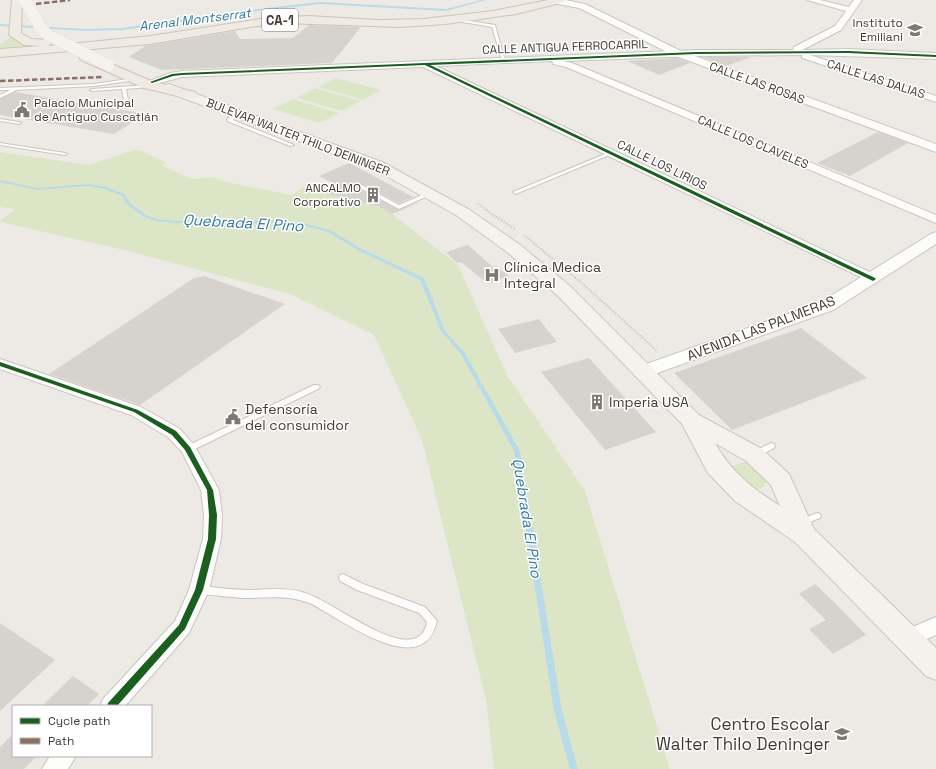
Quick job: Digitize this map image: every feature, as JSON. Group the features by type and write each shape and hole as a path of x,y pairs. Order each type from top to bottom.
{"main road":[{"path":"9,0 7,12 15,35 22,40 44,43 123,39 243,24"},
{"path":"0,42 8,36 17,0"},
{"name":"BULEVAR WALTER THILO DEININGER","path":"25,0 40,28 48,35 108,65 377,165 431,194 495,235 564,291 642,372 692,420 716,467 744,496 807,525"},
{"name":"CA-1","path":"0,54 127,42 243,24 295,19 378,23 452,20 558,1"},
{"path":"190,95 173,93 160,84 114,62 114,56 127,48 142,44 220,28"},
{"path":"0,54 69,54 86,58 135,79 160,84"},
{"path":"135,79 160,84"},
{"name":"BULEVAR WALTER THILO DEININGER","path":"692,420 763,451 807,525 906,639 936,667"},
{"path":"716,467 722,460 731,456 763,451"},
{"path":"744,496 758,498 770,496 779,489 781,480"}],"street":[{"path":"811,0 851,10"},
{"path":"793,52 838,28 858,0"},
{"name":"CALLE LAS ROSAS","path":"558,1 579,3 677,53 936,148"},
{"path":"816,40 817,45 832,51"},
{"name":"CALLE ANTIGUA FERROCARRIL","path":"569,62 677,53 832,51 926,55 936,57"},
{"name":"CALLE LAS DALIAS","path":"793,52 936,99"},
{"name":"CALLE ANTIGUA FERROCARRIL","path":"160,84 172,79 194,74 542,59"},
{"name":"CALLE LOS CLAVELES","path":"542,59 569,62 936,219"},
{"path":"442,73 442,67 446,62"},
{"name":"CALLE LOS LIRIOS","path":"422,63 873,279"},
{"name":"AVENIDA LAS PALMERAS","path":"642,372 827,306 873,279 936,237"},
{"path":"0,364 136,411 174,433 188,449 210,490 214,515 212,539 199,590 182,627 112,705"},
{"path":"906,639 936,626"},
{"path":"53,769 64,757"}],"lane":[{"path":"452,20 494,26 504,60"},
{"path":"96,87 135,79"},
{"path":"0,90 66,87 124,88 160,84"},
{"path":"124,88 127,106"},
{"path":"0,97 15,89"},
{"path":"225,108 233,118 229,120 292,145"},
{"path":"0,120 19,123"},
{"path":"0,144 65,154"},
{"path":"516,192 612,153"},
{"path":"362,187 399,207 431,194"},
{"path":"188,449 316,387"},
{"path":"199,590 247,594 275,593 303,596 345,617 370,633 405,645 419,642 427,634 432,621 422,610 360,587 343,578"}],"green space":[{"path":"12,36 40,44 104,43 0,49 0,44"},
{"path":"336,78 381,90 363,100 318,87"},
{"path":"315,88 361,101 342,111 296,98"},
{"path":"293,99 339,113 319,123 273,109"},
{"path":"137,149 165,162 163,166 192,179 214,177 226,182 292,195 303,187 378,206 392,214 458,265 507,375 585,491 670,769 494,769 486,700 422,440 374,335 290,294 124,250 0,222 0,220 16,209 0,207 0,152 88,165"},
{"path":"744,462 750,463 768,481 765,486 758,489 750,489 731,468 734,465"}],"building":[{"path":"309,25 361,27 332,63 162,70 129,57 145,46 235,31 240,39 293,38"},
{"path":"703,57 751,57 726,66"},
{"path":"677,58 690,63 659,75 627,61"},
{"path":"16,92 146,114 114,134 0,115 0,99"},
{"path":"878,132 908,143 850,176 817,163"},
{"name":"ANCALMO Corporativo","path":"349,163 413,197 399,203 363,184 358,186 359,189 398,210 421,202 392,214 378,206 325,193 340,187 319,176"},
{"path":"468,245 493,267 496,266 509,276 488,284 461,262 457,263 446,252"},
{"path":"204,276 285,304 140,405 49,374 194,278"},
{"path":"539,319 557,342 515,353 498,329"},
{"path":"801,328 867,378 732,430 674,373"},
{"name":"Imperia USA","path":"589,358 656,432 605,450 541,372"},
{"path":"815,584 866,635 833,654 809,629 826,620 799,594"},
{"path":"0,623 55,660 0,711"},
{"path":"73,676 99,694 88,705 43,705"},
{"path":"12,735 12,757 36,757 24,769 0,769 0,747"}],"waterway":[{"name":"Arenal Montserrat","path":"0,25 86,30 122,29 320,3 446,10 485,0"},
{"name":"Quebrada El Pino","path":"0,181 37,189 88,185 106,188 123,195 129,204 145,216 156,220 176,222 198,221 229,225 267,221 303,224 329,231 361,250 422,279 443,331 463,353 517,451 558,711 574,769"}],"marked path":[{"path":"36,4 70,0"},
{"path":"0,81 104,77"}],"cycle path":[{"path":"152,82 173,75 182,74 696,53 848,52 936,56"},
{"path":"425,64 873,279"},
{"path":"0,364 136,411 174,433 188,449 210,490 213,515 212,539 199,590 182,627 112,705"}],"place":[{"name":"Instituto Emiliani","path":"915,30"},
{"name":"Palacio Municipal de Antiguo Cuscatlán","path":"22,110"},
{"name":"ANCALMO Corporativo","path":"373,195"},
{"name":"Clínica Medica Integral","path":"492,275"},
{"name":"Imperia USA","path":"597,402"},
{"name":"Defensoría del consumidor","path":"233,417"},
{"name":"Centro Escolar Walter Thilo Deninger","path":"842,734"}]}
